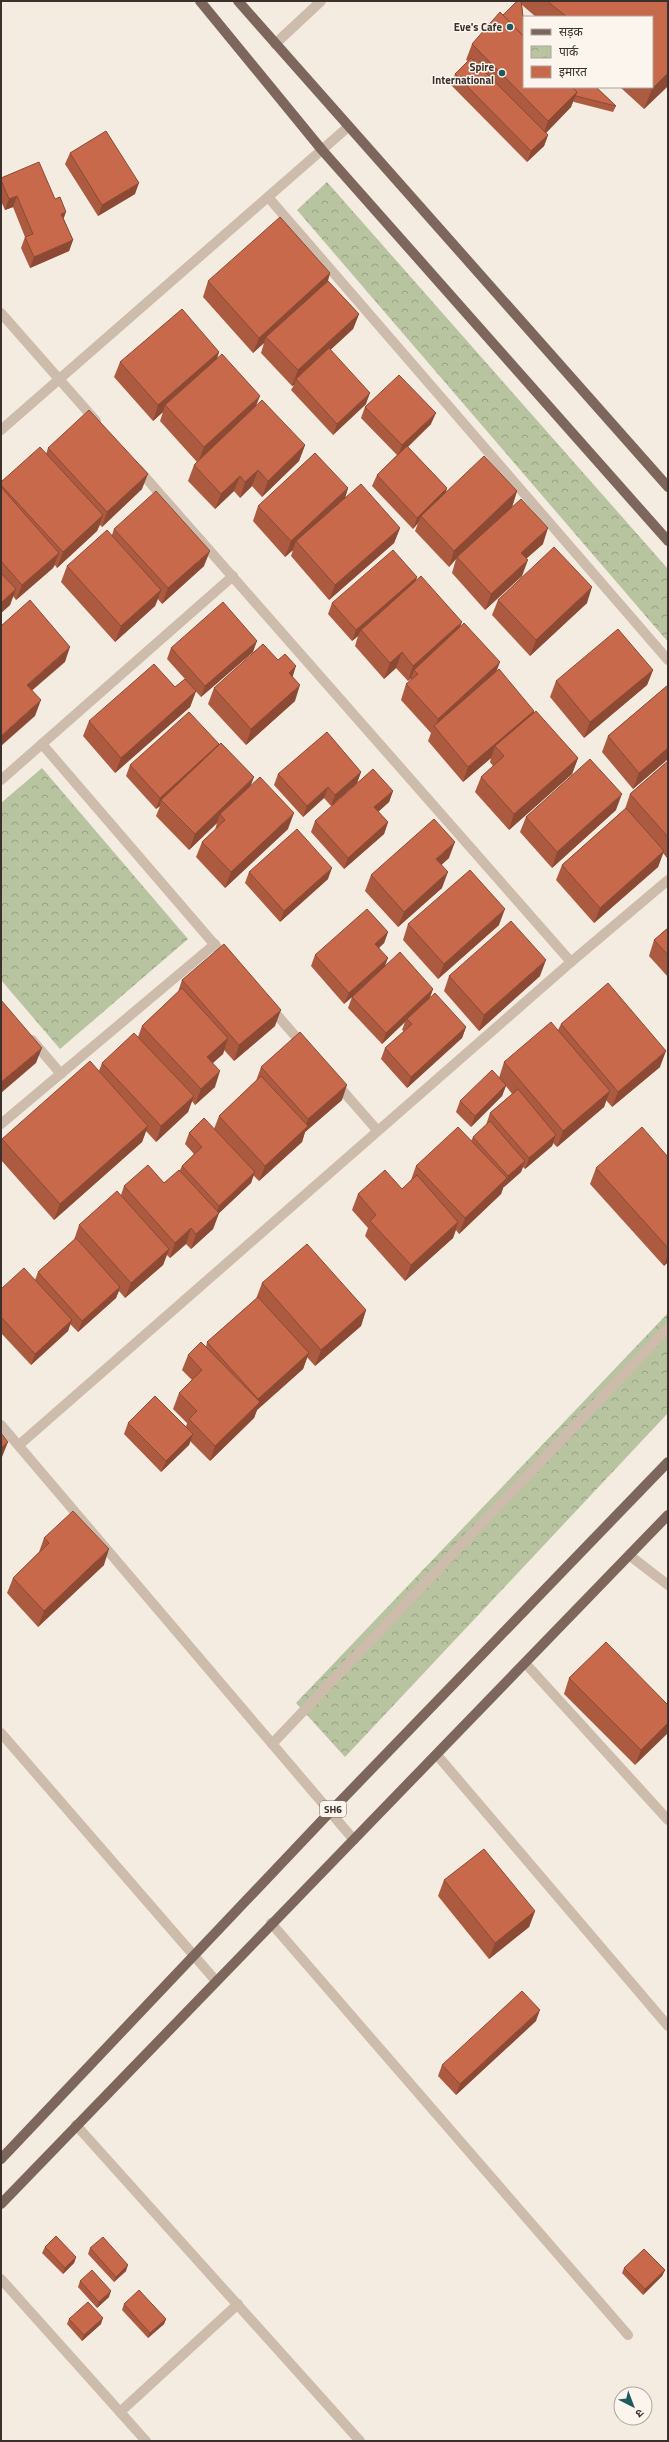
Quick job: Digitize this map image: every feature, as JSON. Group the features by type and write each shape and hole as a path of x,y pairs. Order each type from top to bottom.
{"main road":[{"path":"200,1 322,150 668,541"},
{"path":"238,1 668,487"},
{"name":"SH6","path":"1,2159 195,1957 330,1812 668,1462"},
{"path":"1,2204 271,1923 526,1664 668,1515"}],"street":[{"path":"275,44 321,1"},
{"path":"1,430 348,127"},
{"path":"268,197 668,660"},
{"path":"1,313 102,427"},
{"path":"133,463 571,962"},
{"path":"1,780 233,576"},
{"path":"42,744 236,968"},
{"path":"18,1445 377,1130 668,880"},
{"path":"1,1124 214,944"},
{"path":"262,998 309,1052"},
{"path":"26,1032 61,1074"},
{"path":"330,1076 377,1130"},
{"path":"272,1744 668,1328"},
{"path":"1,1425 354,1840"},
{"path":"629,1555 668,1585"},
{"path":"526,1664 668,1820"},
{"path":"1,1733 216,1981"},
{"path":"437,1755 668,2026"},
{"path":"271,1923 628,2334"},
{"path":"76,2125 360,2441"},
{"path":"1,2279 146,2441"},
{"path":"120,2412 238,2304"}],"green space":[{"path":"327,182 668,569 668,642 297,210"},
{"path":"42,768 188,939 60,1049 1,980 1,803"},
{"path":"668,1313 668,1413 345,1757 296,1703"}],"building":[{"path":"517,1 521,1 523,36 503,15"},
{"path":"547,1 668,1 668,73 653,88 653,16 566,16"},
{"path":"500,12 523,36 523,88 573,88 577,92 548,121 472,44"},
{"path":"471,58 548,135 531,151 455,74"},
{"path":"573,88 597,88 616,106 575,96 577,92"},
{"path":"106,131 139,183 102,205 70,153"},
{"path":"39,162 55,199 60,197 66,212 61,214 73,240 34,257 25,237 33,234 17,196 9,199 1,178"},
{"path":"280,217 330,273 259,338 208,281"},
{"path":"328,281 359,314 298,370 266,337"},
{"path":"182,309 219,352 158,405 120,362"},
{"path":"329,348 370,393 337,424 296,379"},
{"path":"222,354 260,396 204,447 165,405"},
{"path":"399,375 436,413 402,445 365,407"},
{"path":"262,400 305,445 268,481 258,470 245,482 240,476 221,494 194,465"},
{"path":"89,410 148,474 107,512 48,448"},
{"path":"407,446 447,488 417,518 377,475"},
{"path":"40,447 103,515 63,552 1,485 1,482"},
{"path":"315,453 348,488 291,541 258,506"},
{"path":"484,456 517,491 454,551 421,516"},
{"path":"361,484 400,528 335,585 296,541"},
{"path":"1,487 59,553 22,585 1,561"},
{"path":"156,491 210,551 168,588 114,529"},
{"path":"521,499 548,528 521,553 528,560 491,594 457,557"},
{"path":"107,530 161,590 121,626 67,566"},
{"path":"554,547 592,587 536,640 498,600"},
{"path":"393,550 417,577 356,630 332,603"},
{"path":"1,573 16,589 1,603"},
{"path":"421,576 462,622 413,666 402,652 390,663 361,630"},
{"path":"30,600 70,647 27,685 41,700 1,736 1,626"},
{"path":"223,602 257,641 205,686 171,648"},
{"path":"464,623 500,662 438,719 406,684 418,674 414,670"},
{"path":"618,629 653,670 590,722 556,681"},
{"path":"263,644 278,660 285,654 296,666 289,673 300,685 251,729 214,688"},
{"path":"154,664 175,687 185,679 196,691 121,758 89,721"},
{"path":"499,669 534,711 468,767 434,726"},
{"path":"668,685 668,748 639,773 608,736"},
{"path":"536,711 578,758 514,814 481,777 504,756 495,746"},
{"path":"189,712 219,744 160,798 130,765"},
{"path":"327,732 361,772 335,795 328,787 307,806 278,774"},
{"path":"221,743 254,777 195,834 161,800"},
{"path":"590,759 622,794 557,852 526,817"},
{"path":"668,761 668,837 630,794"},
{"path":"373,769 393,791 374,807 388,822 348,858 315,821"},
{"path":"260,777 294,813 231,872 202,842 225,820 220,814"},
{"path":"626,808 664,851 600,908 562,865"},
{"path":"434,819 455,842 436,859 448,872 404,912 371,875"},
{"path":"297,829 332,868 284,911 249,872"},
{"path":"470,870 505,909 444,964 408,924"},
{"path":"367,909 388,932 375,944 388,958 349,993 315,955"},
{"path":"511,921 546,960 484,1015 449,976"},
{"path":"668,928 668,955 654,940"},
{"path":"224,944 281,1010 239,1045 182,980"},
{"path":"400,952 433,989 386,1033 352,997"},
{"path":"608,983 666,1051 618,1092 561,1024"},
{"path":"182,988 228,1038 207,1057 220,1071 201,1089 142,1026"},
{"path":"435,993 466,1027 411,1077 385,1048 412,1024 407,1019"},
{"path":"1,1000 42,1048 1,1082"},
{"path":"551,1022 610,1091 563,1131 504,1062"},
{"path":"300,1032 347,1085 308,1119 261,1067"},
{"path":"134,1033 194,1096 161,1126 102,1063"},
{"path":"90,1061 148,1126 60,1204 2,1139"},
{"path":"492,1070 506,1085 475,1116 460,1101"},
{"path":"261,1076 308,1126 265,1166 219,1116"},
{"path":"518,1089 556,1135 529,1158 490,1113"},
{"path":"204,1118 255,1172 219,1206 182,1166 202,1147 189,1133"},
{"path":"490,1121 525,1161 508,1176 473,1137"},
{"path":"458,1127 507,1178 465,1218 416,1166"},
{"path":"642,1127 668,1157 668,1248 596,1168"},
{"path":"148,1165 164,1183 179,1170 219,1213 196,1234 191,1228 175,1243 124,1186"},
{"path":"385,1170 402,1189 417,1175 458,1222 411,1265 370,1221 376,1215 358,1194"},
{"path":"117,1191 169,1249 131,1283 79,1225"},
{"path":"76,1238 120,1287 82,1321 38,1272"},
{"path":"307,1244 366,1310 321,1350 262,1283"},
{"path":"24,1268 72,1320 35,1354 1,1317 1,1289"},
{"path":"258,1297 309,1353 258,1399 207,1342"},
{"path":"201,1342 260,1402 215,1446 189,1419 197,1411 179,1393 202,1370 188,1355"},
{"path":"155,1396 193,1434 166,1461 128,1423"},
{"path":"1,1433 8,1442 1,1448"},
{"path":"73,1511 109,1549 44,1611 13,1578 49,1543 44,1538"},
{"path":"606,1642 668,1705 668,1723 641,1750 569,1678"},
{"path":"484,1849 535,1911 495,1943 444,1880"},
{"path":"522,1991 540,2010 460,2084 442,2065"},
{"path":"56,2236 76,2257 65,2268 45,2247"},
{"path":"103,2237 128,2265 116,2277 90,2248"},
{"path":"644,2249 665,2270 645,2289 624,2268"},
{"path":"92,2270 111,2291 99,2302 80,2281"},
{"path":"139,2290 166,2319 150,2333 124,2304"},
{"path":"88,2302 103,2318 84,2335 69,2319"}],"place":[{"name":"Eve's Cafe","path":"510,27"},
{"name":"Spire International","path":"502,73"}]}
